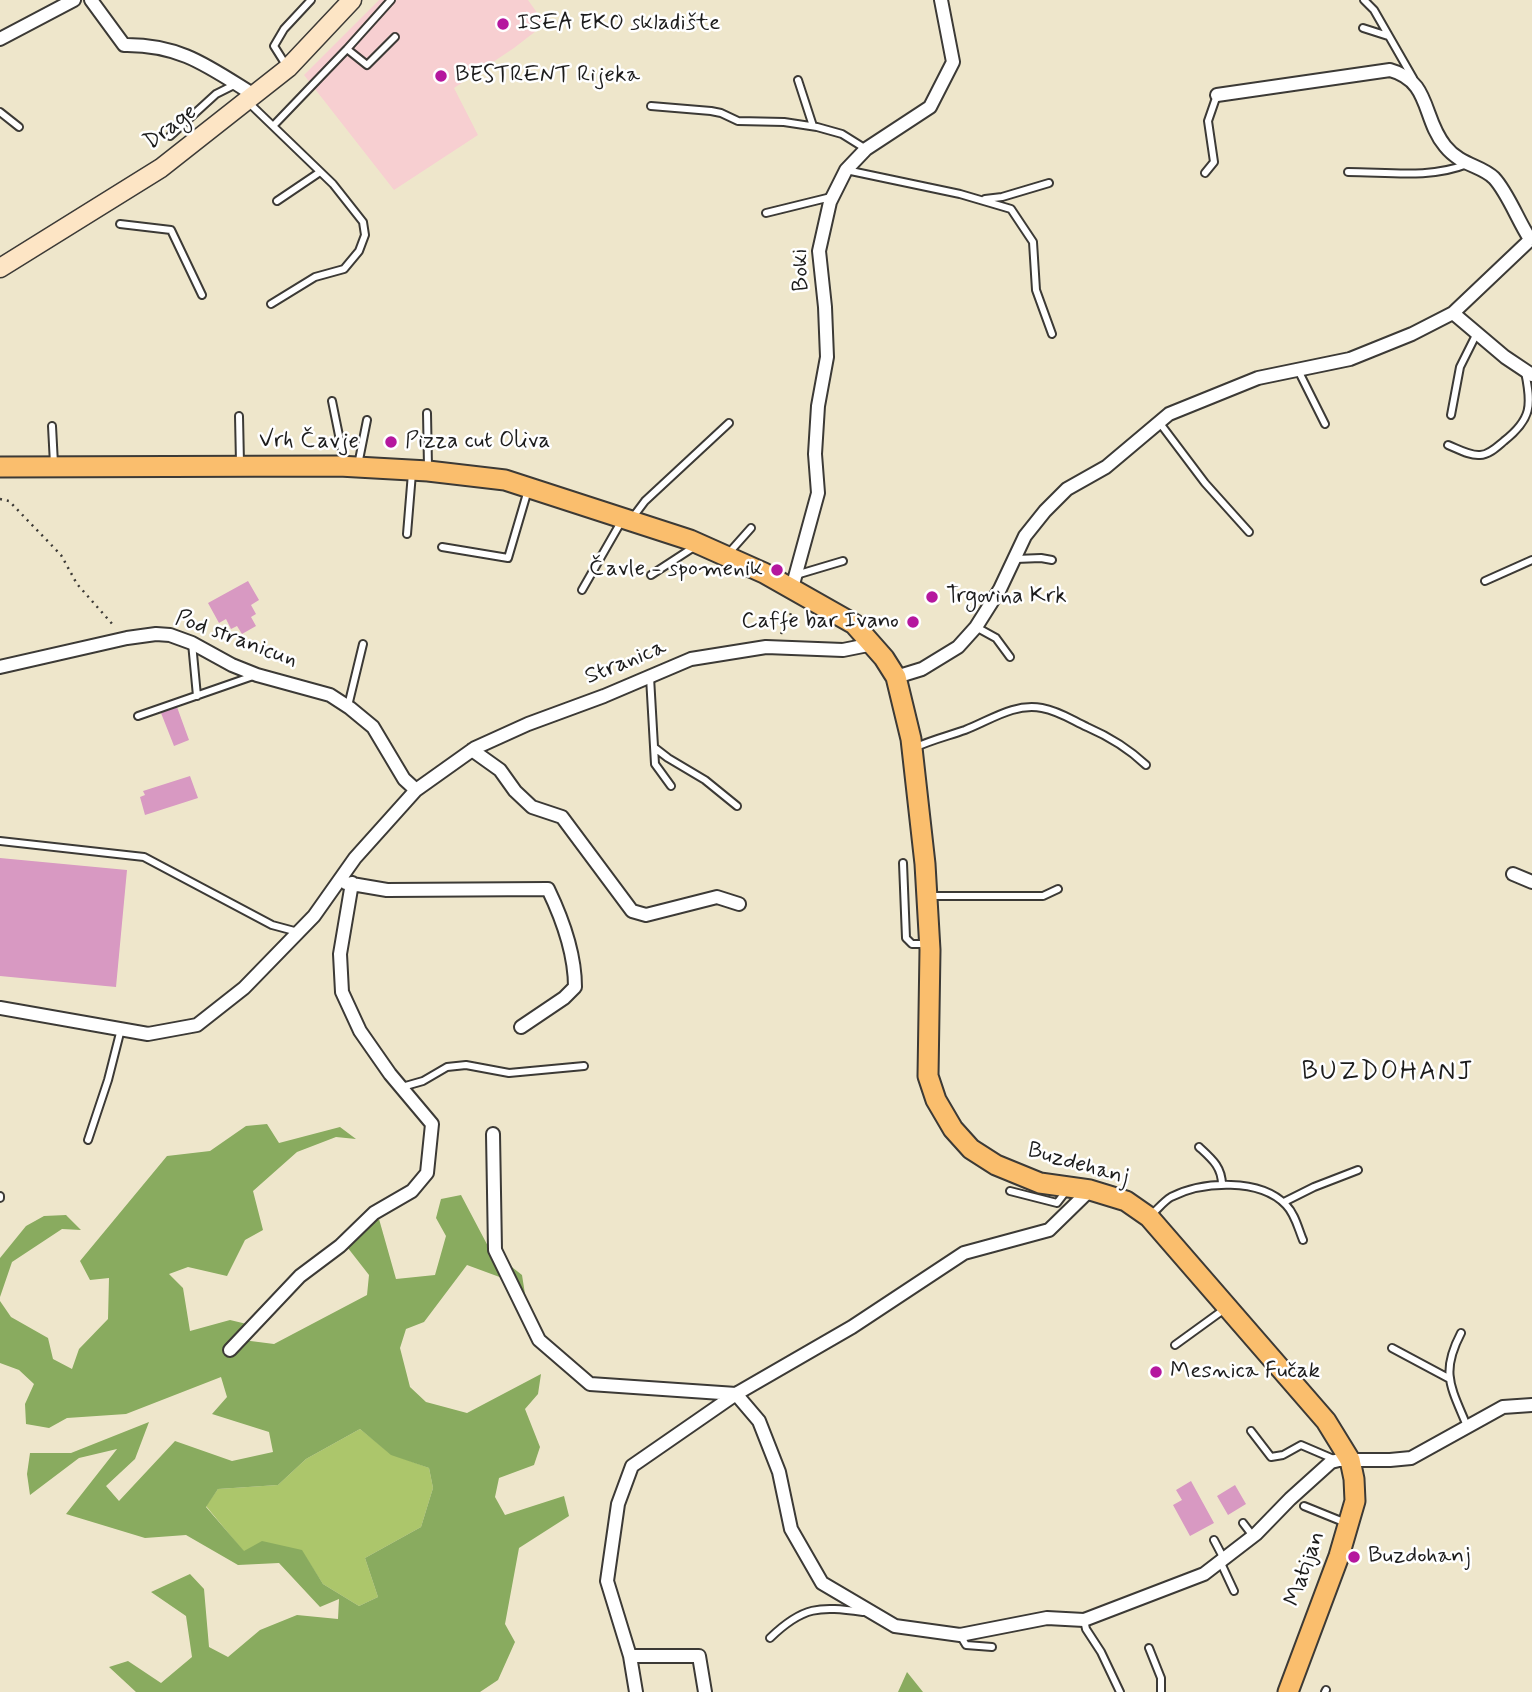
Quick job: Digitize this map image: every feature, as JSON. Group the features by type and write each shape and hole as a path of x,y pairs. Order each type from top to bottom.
{"main road":[{"name":"Drage","path":"0,268 161,168 288,68 352,0"},
{"name":"Vrh Čavje","path":"0,467 352,467 480,476 528,487 627,519 794,581 854,624 873,644"},
{"name":"Buzdehanj","path":"873,644 896,677 912,748 930,944 928,1076 936,1100 953,1129 971,1149 996,1165 1040,1183 1090,1191 1126,1201 1149,1217 1326,1421 1344,1460"},
{"name":"Matijan","path":"1288,1692 1339,1556 1355,1501 1354,1479 1344,1460"}],"street":[{"path":"0,39 74,0"},
{"path":"91,0 124,45 184,53 236,84 251,98"},
{"name":"Boki","path":"794,581 818,493 815,454 827,357 819,251 831,197 846,170 866,149 930,107 953,62 940,0"},
{"path":"896,677 922,668 958,647 976,627 1000,589 1025,536 1045,511 1067,489 1106,467 1169,414 1258,378 1350,359 1412,334 1453,313 1531,239 1493,177 1451,153 1440,140 1416,83 1405,74 1391,70 1217,95"},
{"path":"1453,313 1528,372"},
{"name":"Pod stranicun","path":"0,667 127,638 170,635 257,675 330,695 348,706 373,727 404,779 416,790"},
{"name":"Stranica","path":"0,1008 148,1034 197,1025 244,988 314,916 355,858 416,790 472,750 528,724 691,659 766,647 843,650 873,644"},
{"path":"472,750 500,770 532,807 562,817 632,911 646,915 717,897 739,904"},
{"path":"1513,874 1532,882"},
{"path":"338,882 387,890 548,889 557,907 570,951 575,987 564,998 521,1027"},
{"path":"230,1350 300,1276 340,1246 374,1213 412,1191 427,1173 432,1124 390,1074 360,1031 342,992 340,954 352,883"},
{"path":"493,1134 495,1250 539,1339 590,1384 736,1394 759,1421 779,1472 791,1529 822,1583 895,1626 960,1635 1047,1618 1084,1620 1204,1574 1253,1536 1331,1462 1410,1458 1503,1407 1532,1405"},
{"path":"636,1692 630,1656 607,1581 618,1504 632,1466 736,1394 852,1327 964,1253 1049,1230 1090,1191"},
{"path":"630,1656 699,1656 705,1692"}],"lane":[{"path":"288,68 274,46 284,29 311,0"},
{"path":"274,125 391,0"},
{"path":"1364,0 1374,10 1416,83"},
{"path":"1363,28 1388,36"},
{"path":"347,49 367,65 395,37"},
{"path":"798,80 813,126"},
{"path":"170,136 216,94 236,84"},
{"path":"1205,173 1214,162 1208,121 1217,95"},
{"path":"251,98 333,184 363,222 365,235 359,251 344,269 315,277 271,304"},
{"path":"651,106 688,107 718,112 738,121 813,126 842,134 866,149"},
{"path":"0,112 19,127"},
{"path":"1348,173 1452,170 1467,164"},
{"path":"846,170 1011,208 1033,242 1036,290 1052,334"},
{"path":"277,201 320,173"},
{"path":"980,199 1002,197 1049,183"},
{"path":"766,213 831,197"},
{"path":"120,224 171,230 202,295"},
{"path":"1451,415 1460,367 1477,333"},
{"path":"1298,370 1325,424"},
{"path":"1448,446 1479,456 1518,430 1528,415 1528,372"},
{"path":"332,401 352,467"},
{"path":"407,534 420,471 427,413"},
{"path":"239,416 240,465"},
{"path":"352,467 367,420"},
{"path":"1159,422 1205,483 1249,532"},
{"path":"582,590 627,519 729,423"},
{"path":"52,426 54,466"},
{"path":"442,547 508,558 528,487"},
{"path":"726,556 751,528"},
{"path":"651,575 698,544"},
{"path":"1014,559 1052,560"},
{"path":"794,581 842,561"},
{"path":"1485,581 1532,561"},
{"path":"976,627 996,638 1010,657"},
{"path":"192,643 197,696"},
{"path":"348,706 363,644"},
{"path":"138,716 257,675"},
{"path":"650,677 655,764 671,786"},
{"path":"912,748 965,730 1007,711 1024,707 1043,708 1065,715 1107,735 1132,751 1146,765"},
{"path":"655,748 705,780 737,806"},
{"path":"0,841 144,857 272,925 299,932"},
{"path":"903,863 906,938 912,944 930,944"},
{"path":"927,896 1035,897 1058,889"},
{"path":"88,1140 121,1029"},
{"path":"402,1087 424,1081 447,1067 466,1065 509,1073 584,1066"},
{"path":"1199,1147 1213,1159 1222,1173 1222,1185"},
{"path":"1284,1202 1358,1170"},
{"path":"1149,1217 1170,1198 1196,1189 1222,1185 1257,1187 1284,1202 1291,1211 1303,1240"},
{"path":"1010,1191 1057,1203 1069,1187"},
{"path":"1175,1345 1227,1307"},
{"path":"1461,1334 1451,1353 1450,1380 1468,1427"},
{"path":"1392,1348 1450,1380"},
{"path":"1251,1431 1271,1457 1283,1455 1301,1445 1344,1460"},
{"path":"1304,1506 1348,1524"},
{"path":"1243,1523 1253,1536"},
{"path":"1214,1540 1234,1591"},
{"path":"770,1638 789,1620 809,1611 828,1607 873,1613"},
{"path":"1084,1620 1086,1629 1101,1652 1119,1692"},
{"path":"960,1635 965,1645 992,1647"},
{"path":"1149,1648 1161,1678 1161,1692"}],"path":[{"path":"0,499 9,502 61,555 77,584 127,638"},
{"path":"777,642 793,609"}],"shaded area":[{"path":"379,0 528,0 545,24 454,88 478,135 394,190 304,75"}],"green space":[{"path":"267,1124 279,1143 340,1127 356,1139 336,1137 297,1152 253,1191 263,1230 245,1240 227,1276 188,1267 169,1274 183,1288 190,1331 230,1320 251,1325 235,1339 274,1344 367,1295 369,1275 344,1243 379,1219 396,1279 435,1275 446,1236 436,1218 441,1199 461,1195 490,1250 522,1275 528,1313 505,1279 467,1265 424,1322 406,1329 400,1348 410,1387 426,1402 467,1413 541,1374 538,1394 525,1409 540,1447 534,1465 499,1478 495,1497 505,1515 564,1496 569,1516 519,1548 505,1624 515,1642 498,1680 480,1692 136,1692 109,1667 128,1661 161,1683 192,1657 186,1616 151,1592 190,1574 204,1589 209,1647 228,1657 260,1630 297,1615 338,1619 339,1599 320,1607 279,1563 238,1565 186,1535 145,1538 66,1514 117,1449 79,1458 30,1495 27,1474 30,1453 71,1453 149,1422 135,1459 106,1486 119,1501 175,1441 232,1461 273,1452 269,1432 212,1414 227,1397 221,1377 126,1414 67,1418 49,1428 26,1424 25,1404 34,1384 19,1370 0,1363 0,1301 11,1317 48,1338 53,1359 72,1369 79,1349 108,1319 109,1278 90,1280 80,1261 167,1156 210,1151 246,1126","holes":["360,1429 391,1455 429,1468 433,1488 421,1527 365,1558 378,1597 359,1606 323,1584 302,1550 262,1541 244,1551 206,1507 218,1489 278,1485 306,1459"]},
{"path":"66,1215 81,1230 62,1229 12,1262 0,1297 0,1258 26,1226 44,1216"},
{"path":"360,1429 391,1454 429,1468 433,1488 421,1527 365,1558 378,1597 359,1606 323,1584 301,1550 244,1552 206,1506 218,1489 278,1485 306,1459"},
{"path":"907,1672 923,1692 898,1692"}],"building":[{"path":"248,581 259,600 251,605 256,614 251,617 256,626 242,634 237,626 231,629 226,619 219,623 208,603"},
{"path":"177,707 189,740 174,746 161,713"},
{"path":"190,776 198,798 145,815 140,797 145,795 143,791"},
{"path":"0,858 127,870 116,987 0,976"},
{"path":"1191,1481 1214,1523 1190,1536 1173,1505 1182,1500 1176,1490"},
{"path":"1235,1485 1246,1504 1228,1515 1217,1496"}],"place":[{"name":"ISEA EKO skladište","path":"503,24"},
{"name":"BESTRENT Rijeka","path":"441,76"},
{"name":"Pizza cut Oliva","path":"391,442"},
{"name":"Čavle - spomenik","path":"777,570"},
{"name":"Trgovina Krk","path":"932,597"},
{"name":"Caffe bar Ivano","path":"913,622"},
{"name":"Mesnica Fučak","path":"1156,1372"},
{"name":"Buzdohanj","path":"1354,1557"}],"district":[{"name":"BUZDOHANJ","path":"1388,1074"}]}
